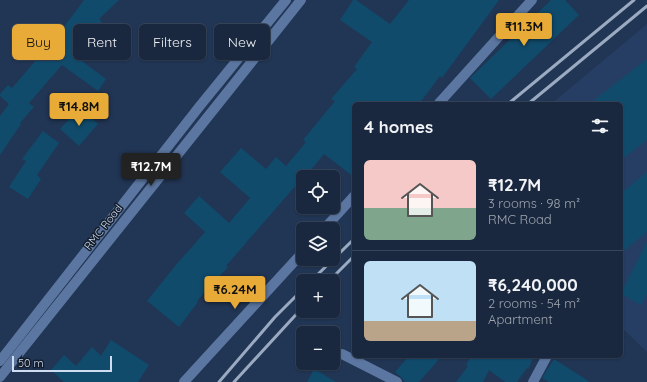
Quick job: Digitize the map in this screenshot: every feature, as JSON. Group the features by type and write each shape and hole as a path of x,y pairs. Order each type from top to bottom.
{"street":[{"name":"RMC Road","path":"0,361 199,107 286,0"},
{"name":"RMC Road","path":"0,377 301,0"},
{"path":"440,102 532,0"},
{"path":"330,222 352,198"},
{"path":"184,382 296,260"},
{"path":"342,354 397,382"},
{"path":"533,382 546,358"}],"shaded area":[{"path":"647,24 647,352 623,329 623,102 553,102"}],"building":[{"path":"84,0 119,0 99,19 102,22 100,24 73,24 73,60 80,60 106,79 98,91 62,65 29,103 34,107 20,123 21,124 0,155 0,116 9,104 0,96 0,94 8,85 12,88 36,60 65,60 65,25"},
{"path":"353,0 356,0 390,24 409,0 499,0 442,78 440,76 420,102 352,102 352,175 324,154 311,170 296,170 296,185 226,266 228,267 197,301 198,302 179,327 147,301 205,232 184,213 199,196 229,223 250,198 220,172 241,148 266,169 276,157 286,166 306,142 303,140 335,101 331,99 357,69 354,67 372,42 340,20"},
{"path":"551,0 565,0 579,15 491,99 470,78"},
{"path":"647,59 647,140 623,158 623,102 592,102"},
{"path":"79,108 98,124 79,146 60,129"},
{"path":"43,131 59,143 37,175 41,179 28,199 9,187 26,161 22,159"},
{"path":"647,172 647,232 623,251 623,191"},
{"path":"647,242 647,294 641,305 623,295 623,289"},
{"path":"111,340 149,365 138,382 64,382 51,370 64,355 76,366 92,347 101,356"},
{"path":"407,358 440,358 419,382 405,382 395,372"},
{"path":"470,358 533,358 528,369 527,368 517,382 505,382 489,370 483,382 456,382 468,366 466,365"},
{"path":"554,359 590,382 549,382 542,378"},
{"path":"313,370 316,370 336,382 307,382"}],"railway":[{"path":"510,102 634,0"},
{"path":"530,102 647,6"},
{"path":"318,274 352,241"},
{"path":"336,274 352,258"},
{"path":"219,382 275,317 296,296"},
{"path":"234,382 296,315"}]}
